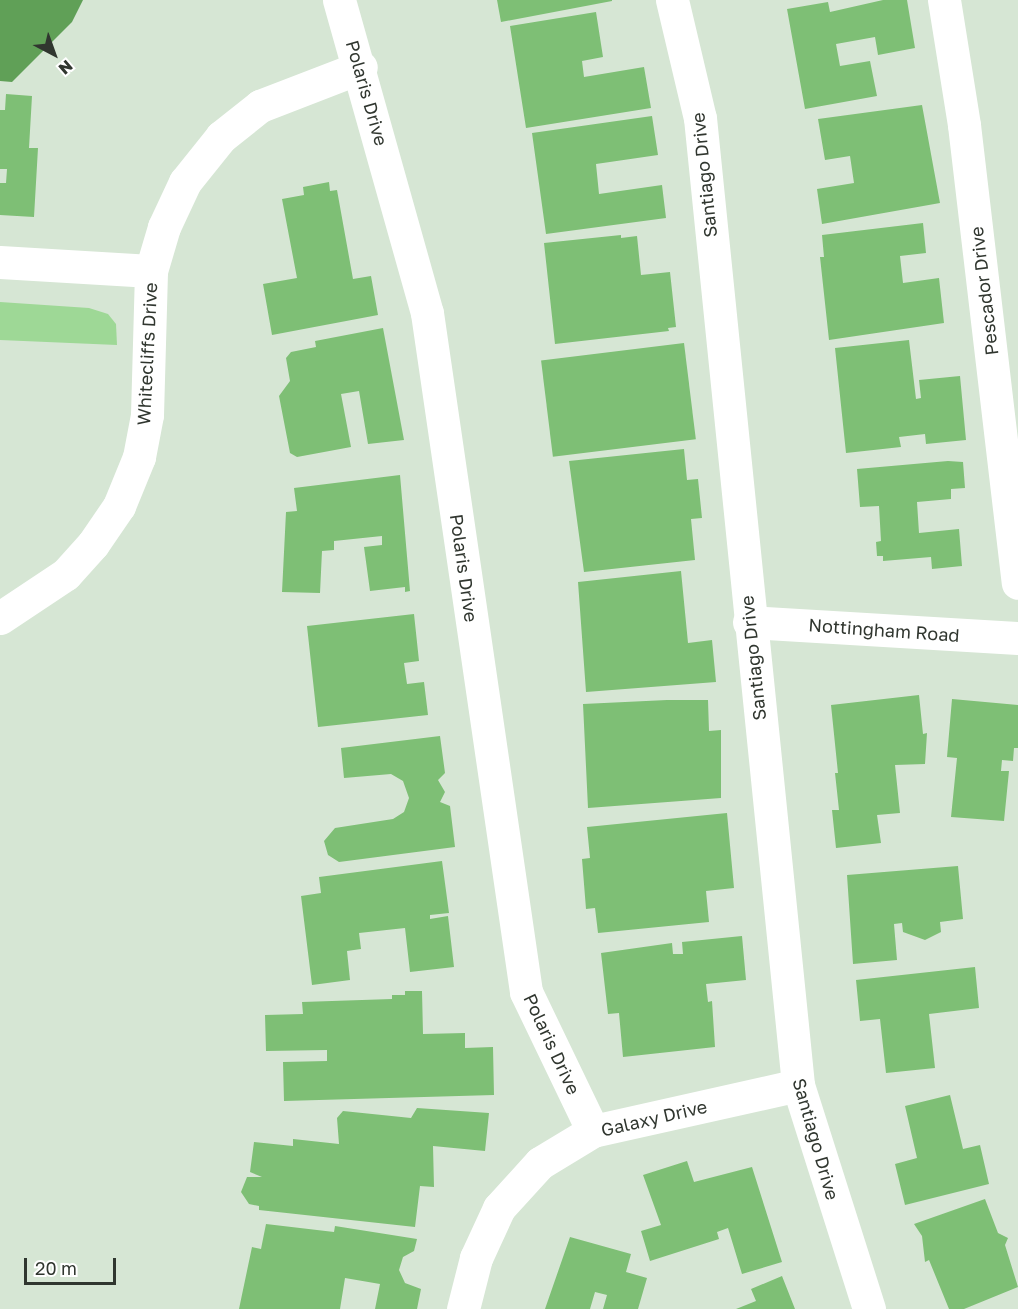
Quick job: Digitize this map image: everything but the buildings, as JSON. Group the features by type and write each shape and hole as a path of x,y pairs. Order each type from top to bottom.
{"street":[{"name":"Polaris Drive","path":"339,0 361,67 427,313 526,992 593,1131"},
{"name":"Santiago Drive","path":"672,0 700,118 749,622 798,1085 869,1309"},
{"name":"Pescador Drive","path":"944,0 964,125 1018,584"},
{"name":"Whitecliffs Drive","path":"0,618 66,574 119,506 140,457 147,415 151,271 164,227 185,182 221,138 260,106 361,67"},
{"path":"0,262 151,271"},
{"name":"Nottingham Road","path":"749,622 1018,638"},
{"name":"Galaxy Drive","path":"463,1309 476,1258 499,1208 540,1163 593,1131 798,1085"}],"shaded area":[{"path":"0,0 83,0 72,22 12,82 0,81"},
{"path":"0,302 89,308 108,314 116,324 117,345 0,340"}]}
